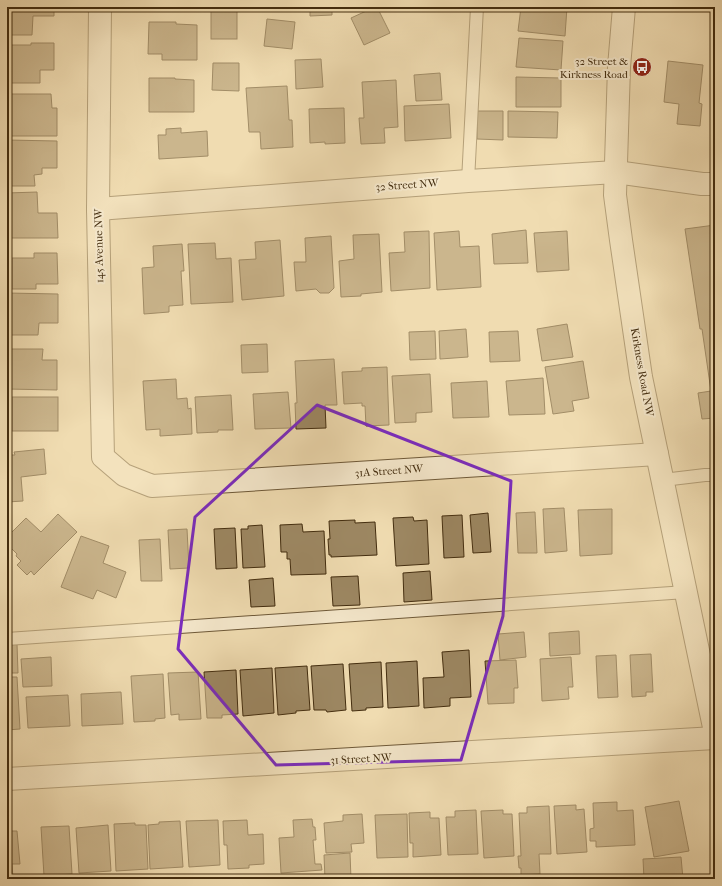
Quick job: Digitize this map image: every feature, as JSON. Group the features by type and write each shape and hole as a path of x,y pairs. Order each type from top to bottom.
{"street":[{"name":"145 Avenue NW","path":"100,7 98,209 103,457 124,475"},
{"name":"Kirkness Road NW","path":"624,7 618,67 615,195 641,377 715,732"},
{"name":"32 Street NW","path":"98,209 468,181 616,172 702,184 715,184"},
{"name":"31A Street NW","path":"124,475 152,486 657,454"},
{"name":"31 Street NW","path":"7,779 715,738"}],"lane":[{"path":"468,181 477,7"},
{"path":"663,480 715,475"},
{"path":"7,640 686,592"}],"highlighted area":[{"path":"317,405 511,481 503,616 461,760 276,765 178,649 195,517"}],"building":[{"path":"7,7 54,7 54,16 33,16 32,35 7,35"},
{"path":"303,7 344,7 332,8 332,15 310,16 310,9 303,9"},
{"path":"377,7 390,33 364,45 351,18"},
{"path":"521,7 567,7 565,36 518,31"},
{"path":"211,11 237,11 237,39 211,39"},
{"path":"267,19 295,22 292,49 264,46"},
{"path":"149,22 176,22 176,24 197,25 197,60 162,60 162,54 148,54"},
{"path":"519,38 563,41 561,70 516,67"},
{"path":"31,43 54,43 54,70 40,70 40,83 7,83 7,45 31,45"},
{"path":"321,59 323,87 296,89 295,60"},
{"path":"668,61 703,65 699,103 702,104 700,126 677,124 679,104 664,102"},
{"path":"213,63 239,63 239,91 212,90"},
{"path":"440,73 442,100 416,101 414,75"},
{"path":"516,77 561,78 561,107 516,107"},
{"path":"149,78 194,80 194,112 149,112"},
{"path":"396,80 398,127 384,128 385,143 361,144 359,118 364,118 362,82"},
{"path":"287,86 289,120 292,120 293,147 261,149 260,132 249,132 246,88"},
{"path":"8,94 51,94 52,108 57,108 57,136 9,136"},
{"path":"449,104 451,138 405,141 404,106"},
{"path":"344,108 345,143 310,143 309,109"},
{"path":"477,111 503,111 503,140 477,139"},
{"path":"508,111 558,112 557,138 508,137"},
{"path":"181,128 181,133 207,131 208,156 159,159 158,135 166,135 166,129"},
{"path":"7,140 57,141 57,168 42,168 42,174 34,175 35,186 7,186"},
{"path":"37,192 38,213 57,213 58,238 7,238 7,193"},
{"path":"715,225 715,418 702,419 698,393 711,391 685,229"},
{"path":"526,230 528,263 494,264 492,234"},
{"path":"429,231 430,288 391,291 389,253 405,252 404,232"},
{"path":"459,231 460,247 479,246 481,287 437,290 434,233"},
{"path":"567,231 569,270 537,272 534,233"},
{"path":"379,234 382,292 361,294 361,296 341,297 339,261 354,259 353,235"},
{"path":"331,236 334,288 329,293 320,293 316,289 296,291 294,262 306,262 305,238"},
{"path":"280,240 284,296 242,300 239,260 256,259 255,242"},
{"path":"215,243 216,259 231,258 233,302 191,304 188,244"},
{"path":"182,244 184,271 181,271 183,305 169,306 169,312 144,314 142,268 154,267 153,246"},
{"path":"34,253 57,253 58,284 36,284 36,289 12,289 12,258 34,258"},
{"path":"7,293 58,294 58,323 39,323 38,335 7,335"},
{"path":"567,324 573,357 542,361 537,329"},
{"path":"466,329 468,357 440,359 439,331"},
{"path":"435,331 436,359 410,360 409,332"},
{"path":"518,331 520,361 490,362 489,332"},
{"path":"267,344 268,372 242,373 241,345"},
{"path":"7,349 43,349 42,360 57,360 57,390 7,389"},
{"path":"334,359 337,405 325,405 326,428 296,429 295,403 297,403 295,361"},
{"path":"583,361 589,398 572,401 574,411 553,414 545,367"},
{"path":"387,367 389,425 366,426 365,406 362,406 362,403 344,404 342,372 362,371 362,368"},
{"path":"430,374 432,412 416,413 416,422 395,423 392,376"},
{"path":"543,378 545,414 509,415 506,381"},
{"path":"176,379 177,399 187,398 188,409 191,408 192,434 160,436 160,429 146,430 143,381"},
{"path":"487,381 489,417 453,418 451,383"},
{"path":"288,392 291,428 255,429 253,394"},
{"path":"231,395 233,430 218,430 218,432 197,433 195,397"},
{"path":"12,397 58,397 58,431 12,431"},
{"path":"44,449 46,474 21,477 23,501 7,502 7,455 15,455 14,452"},
{"path":"564,508 567,551 545,553 543,509"},
{"path":"612,509 612,554 580,556 578,510"},
{"path":"535,512 537,553 518,553 516,513"},
{"path":"488,513 491,552 473,553 470,515"},
{"path":"58,514 77,532 34,575 31,571 27,575 17,565 21,561 16,556 17,554 7,544 7,537 26,518 41,532"},
{"path":"462,515 464,557 444,558 442,516"},
{"path":"413,517 414,521 427,520 429,564 396,566 393,518"},
{"path":"355,520 355,523 375,522 377,555 331,557 331,555 329,555 328,539 330,539 329,521"},
{"path":"302,524 303,532 324,531 326,574 291,575 290,559 287,559 287,552 281,552 280,525"},
{"path":"262,525 265,567 243,568 241,529 248,529 248,526"},
{"path":"235,528 237,568 216,569 214,529"},
{"path":"187,529 189,568 170,569 168,530"},
{"path":"81,536 109,546 103,563 126,572 116,598 97,590 93,599 61,587"},
{"path":"160,539 162,581 141,581 139,540"},
{"path":"430,571 432,600 404,602 403,573"},
{"path":"358,576 360,605 333,606 331,577"},
{"path":"273,578 275,606 251,607 249,580"},
{"path":"579,631 580,654 550,656 549,633"},
{"path":"524,632 526,657 500,660 498,634"},
{"path":"17,644 18,673 7,673 7,645"},
{"path":"469,650 471,697 450,698 450,706 424,708 423,678 444,677 442,652"},
{"path":"651,654 653,692 646,692 646,696 632,697 630,655"},
{"path":"616,655 618,697 598,698 596,656"},
{"path":"51,657 52,686 23,687 21,659"},
{"path":"571,657 573,687 568,687 569,699 542,701 540,659"},
{"path":"516,660 518,688 514,688 514,703 488,704 485,661"},
{"path":"417,661 419,706 388,708 386,663"},
{"path":"381,662 383,707 352,711 349,664"},
{"path":"343,664 346,710 327,712 326,710 314,710 311,666"},
{"path":"307,666 310,710 278,715 275,668"},
{"path":"272,668 274,713 243,716 240,670"},
{"path":"236,670 238,714 222,715 222,718 207,718 204,672"},
{"path":"198,672 201,719 179,720 179,714 171,715 168,673"},
{"path":"163,674 165,718 155,719 155,721 134,722 131,676"},
{"path":"7,677 17,677 20,729 7,730"},
{"path":"121,692 123,724 82,726 81,694"},
{"path":"68,695 70,726 28,728 26,697"},
{"path":"679,801 689,851 654,857 645,807"},
{"path":"617,802 617,811 633,810 635,845 596,847 596,841 590,841 590,829 594,828 593,803"},
{"path":"576,805 576,810 584,809 587,852 557,854 554,806"},
{"path":"549,806 551,854 539,854 540,874 521,875 518,856 521,856 519,813 527,813 527,807"},
{"path":"476,810 478,854 448,855 446,817 455,817 455,811"},
{"path":"503,810 503,814 512,814 514,856 484,858 481,811"},
{"path":"430,812 430,818 439,818 441,855 413,857 413,843 410,843 409,813"},
{"path":"362,814 364,843 351,844 352,852 326,853 324,823 343,821 343,815"},
{"path":"407,814 408,857 377,858 375,815"},
{"path":"312,819 313,827 315,827 316,840 313,840 315,864 321,864 322,870 281,873 279,838 294,837 293,820"},
{"path":"218,820 220,865 189,867 186,821"},
{"path":"247,820 248,835 263,834 264,864 249,865 249,868 228,869 227,845 224,845 223,821"},
{"path":"180,821 183,867 150,869 148,825 159,824 159,822"},
{"path":"135,823 135,825 146,825 148,869 116,871 114,824"},
{"path":"108,825 111,871 79,873 76,828"},
{"path":"69,826 72,874 44,876 41,827"},
{"path":"7,831 17,831 20,864 12,864 13,879 7,879"},
{"path":"350,853 351,879 325,879 324,855"},
{"path":"681,857 683,879 644,879 643,859"}],"place":[{"name":"32 Street & Kirkness Road","path":"642,67"}]}
